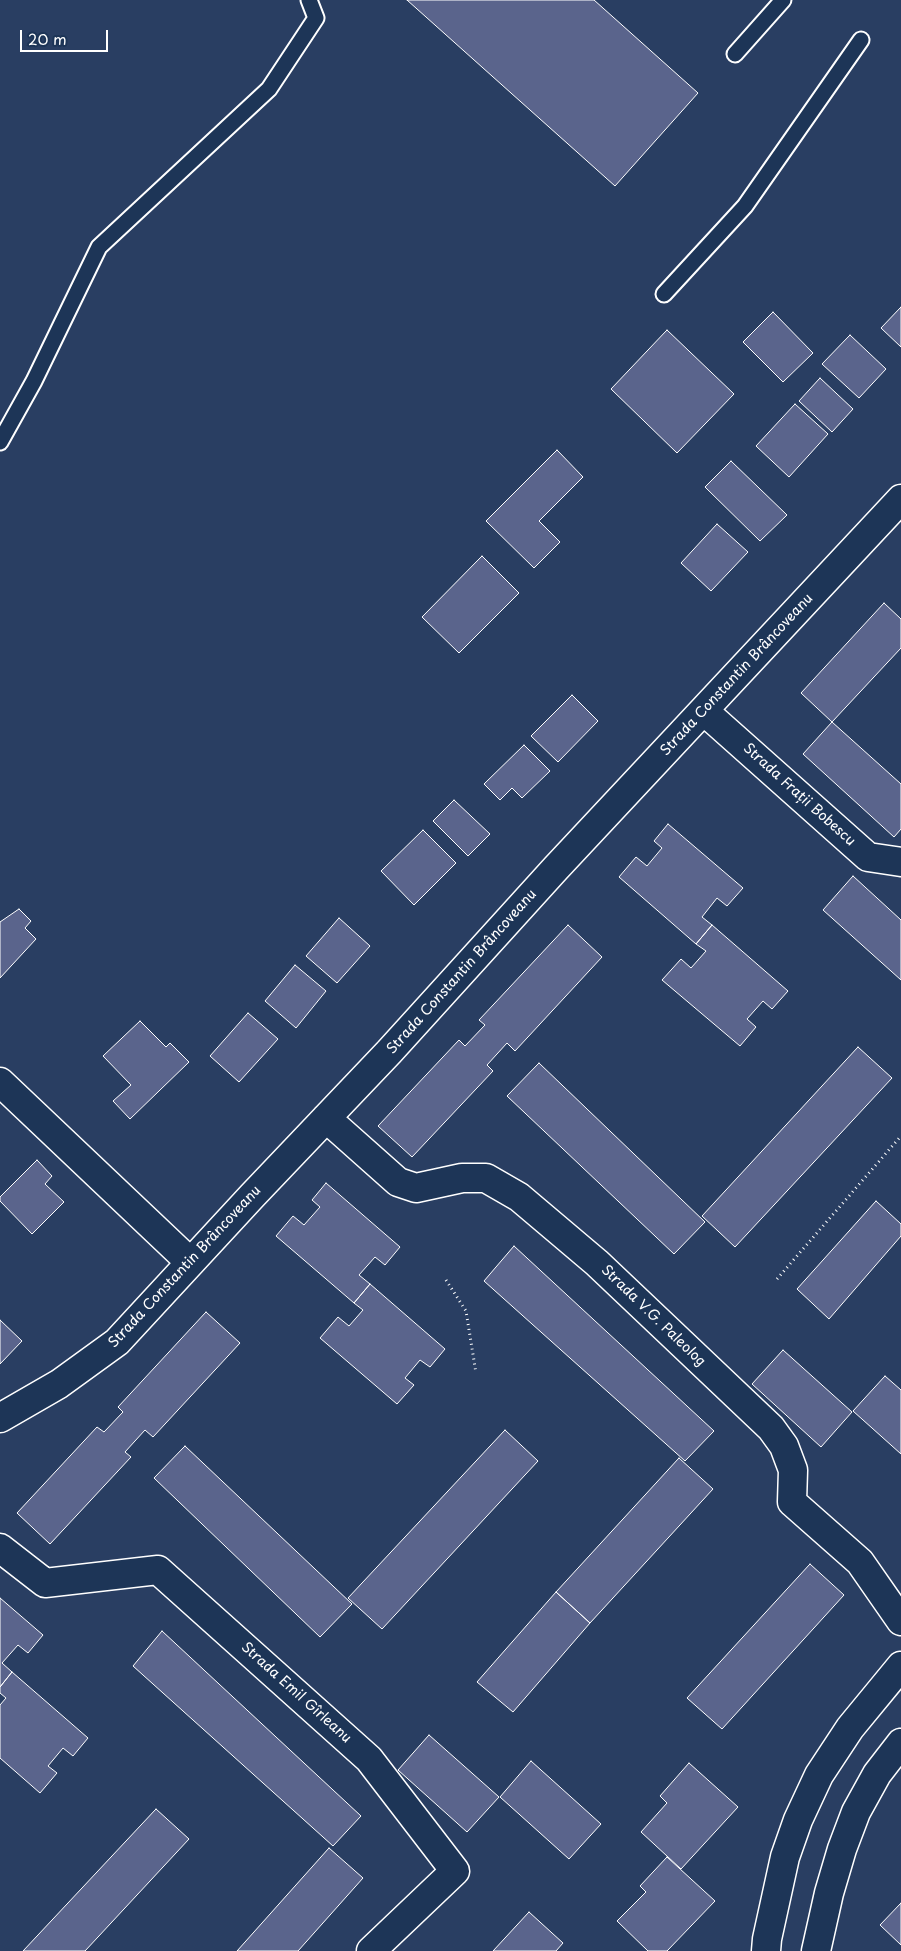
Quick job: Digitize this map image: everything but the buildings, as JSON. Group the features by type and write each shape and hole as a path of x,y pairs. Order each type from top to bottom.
{"street":[{"name":"Strada Constantin Brâncoveanu","path":"1,1421 59,1384 118,1342 190,1262 390,1052 556,868 901,499"},
{"name":"Strada Frații Bobescu","path":"704,711 868,857 901,862"},
{"path":"0,1082 190,1262"},
{"name":"Strada V.G. Paleolog","path":"326,1118 398,1182 416,1188 462,1178 486,1178 519,1197 597,1263 771,1428 784,1446 792,1470 792,1502 860,1562 901,1621"},
{"name":"Strada Emil Gîrleanu","path":"0,1548 45,1583 158,1570 369,1759 455,1871 371,1951"},
{"path":"766,1951 785,1857 798,1820 819,1776 850,1728 901,1666"},
{"path":"816,1951 829,1893 842,1849 856,1812 877,1774 901,1744"}],"lane":[{"path":"0,442 34,381 99,246 270,89 316,18 309,0"},
{"path":"735,54 783,0"},
{"path":"664,294 745,206 861,40"}],"path":[{"path":"777,1279 901,1136"},
{"path":"446,1280 466,1311 476,1373"}]}
